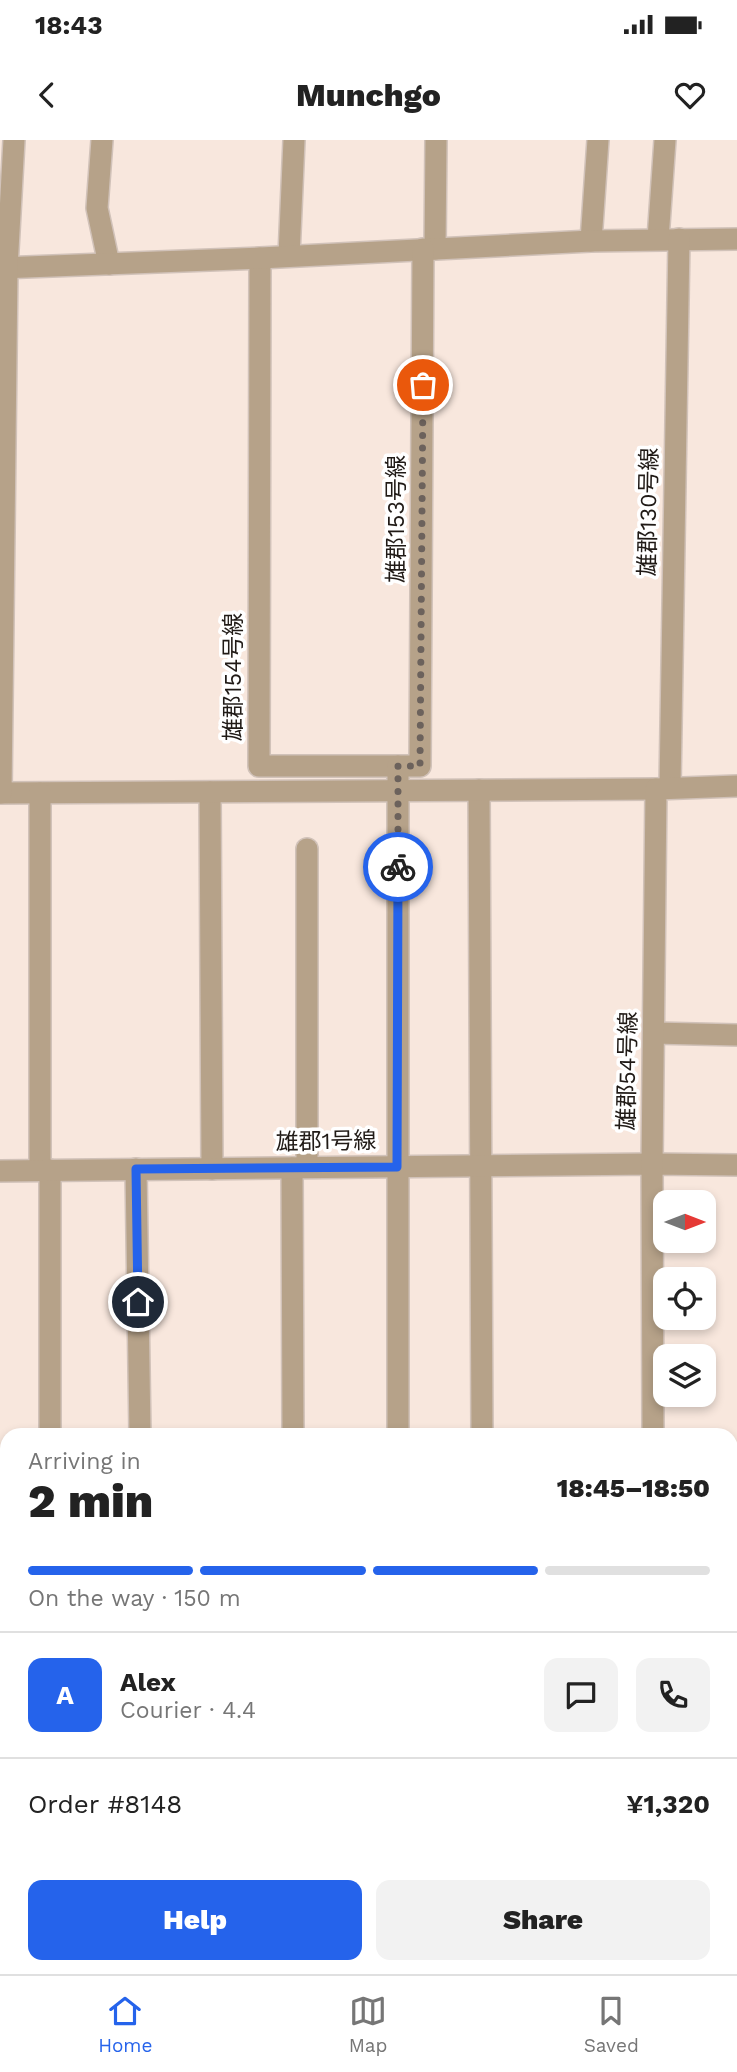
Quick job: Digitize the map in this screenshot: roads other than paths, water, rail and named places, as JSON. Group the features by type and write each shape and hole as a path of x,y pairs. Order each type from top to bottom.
{"street":[{"path":"14,140 4,268 1,793 737,786"},
{"path":"102,140 97,208 109,264"},
{"path":"289,256 294,140"},
{"path":"429,249 436,140"},
{"path":"592,241 598,140"},
{"name":"雄郡130号線","path":"663,788 669,239 665,140"},
{"path":"4,268 592,241 737,239"},
{"name":"雄郡153号線","path":"398,766 420,766 429,249"},
{"name":"雄郡154号線","path":"260,258 259,766 398,766"},
{"path":"398,766 398,1428"},
{"name":"雄郡54号線","path":"653,1428 653,1033 663,788"},
{"path":"479,790 482,1428"},
{"path":"210,792 212,1169"},
{"path":"40,793 50,1428"},
{"path":"293,1428 307,849"},
{"path":"653,1033 737,1035"},
{"name":"雄郡1号線","path":"0,1171 737,1165"},
{"path":"136,1169 140,1428"}]}
